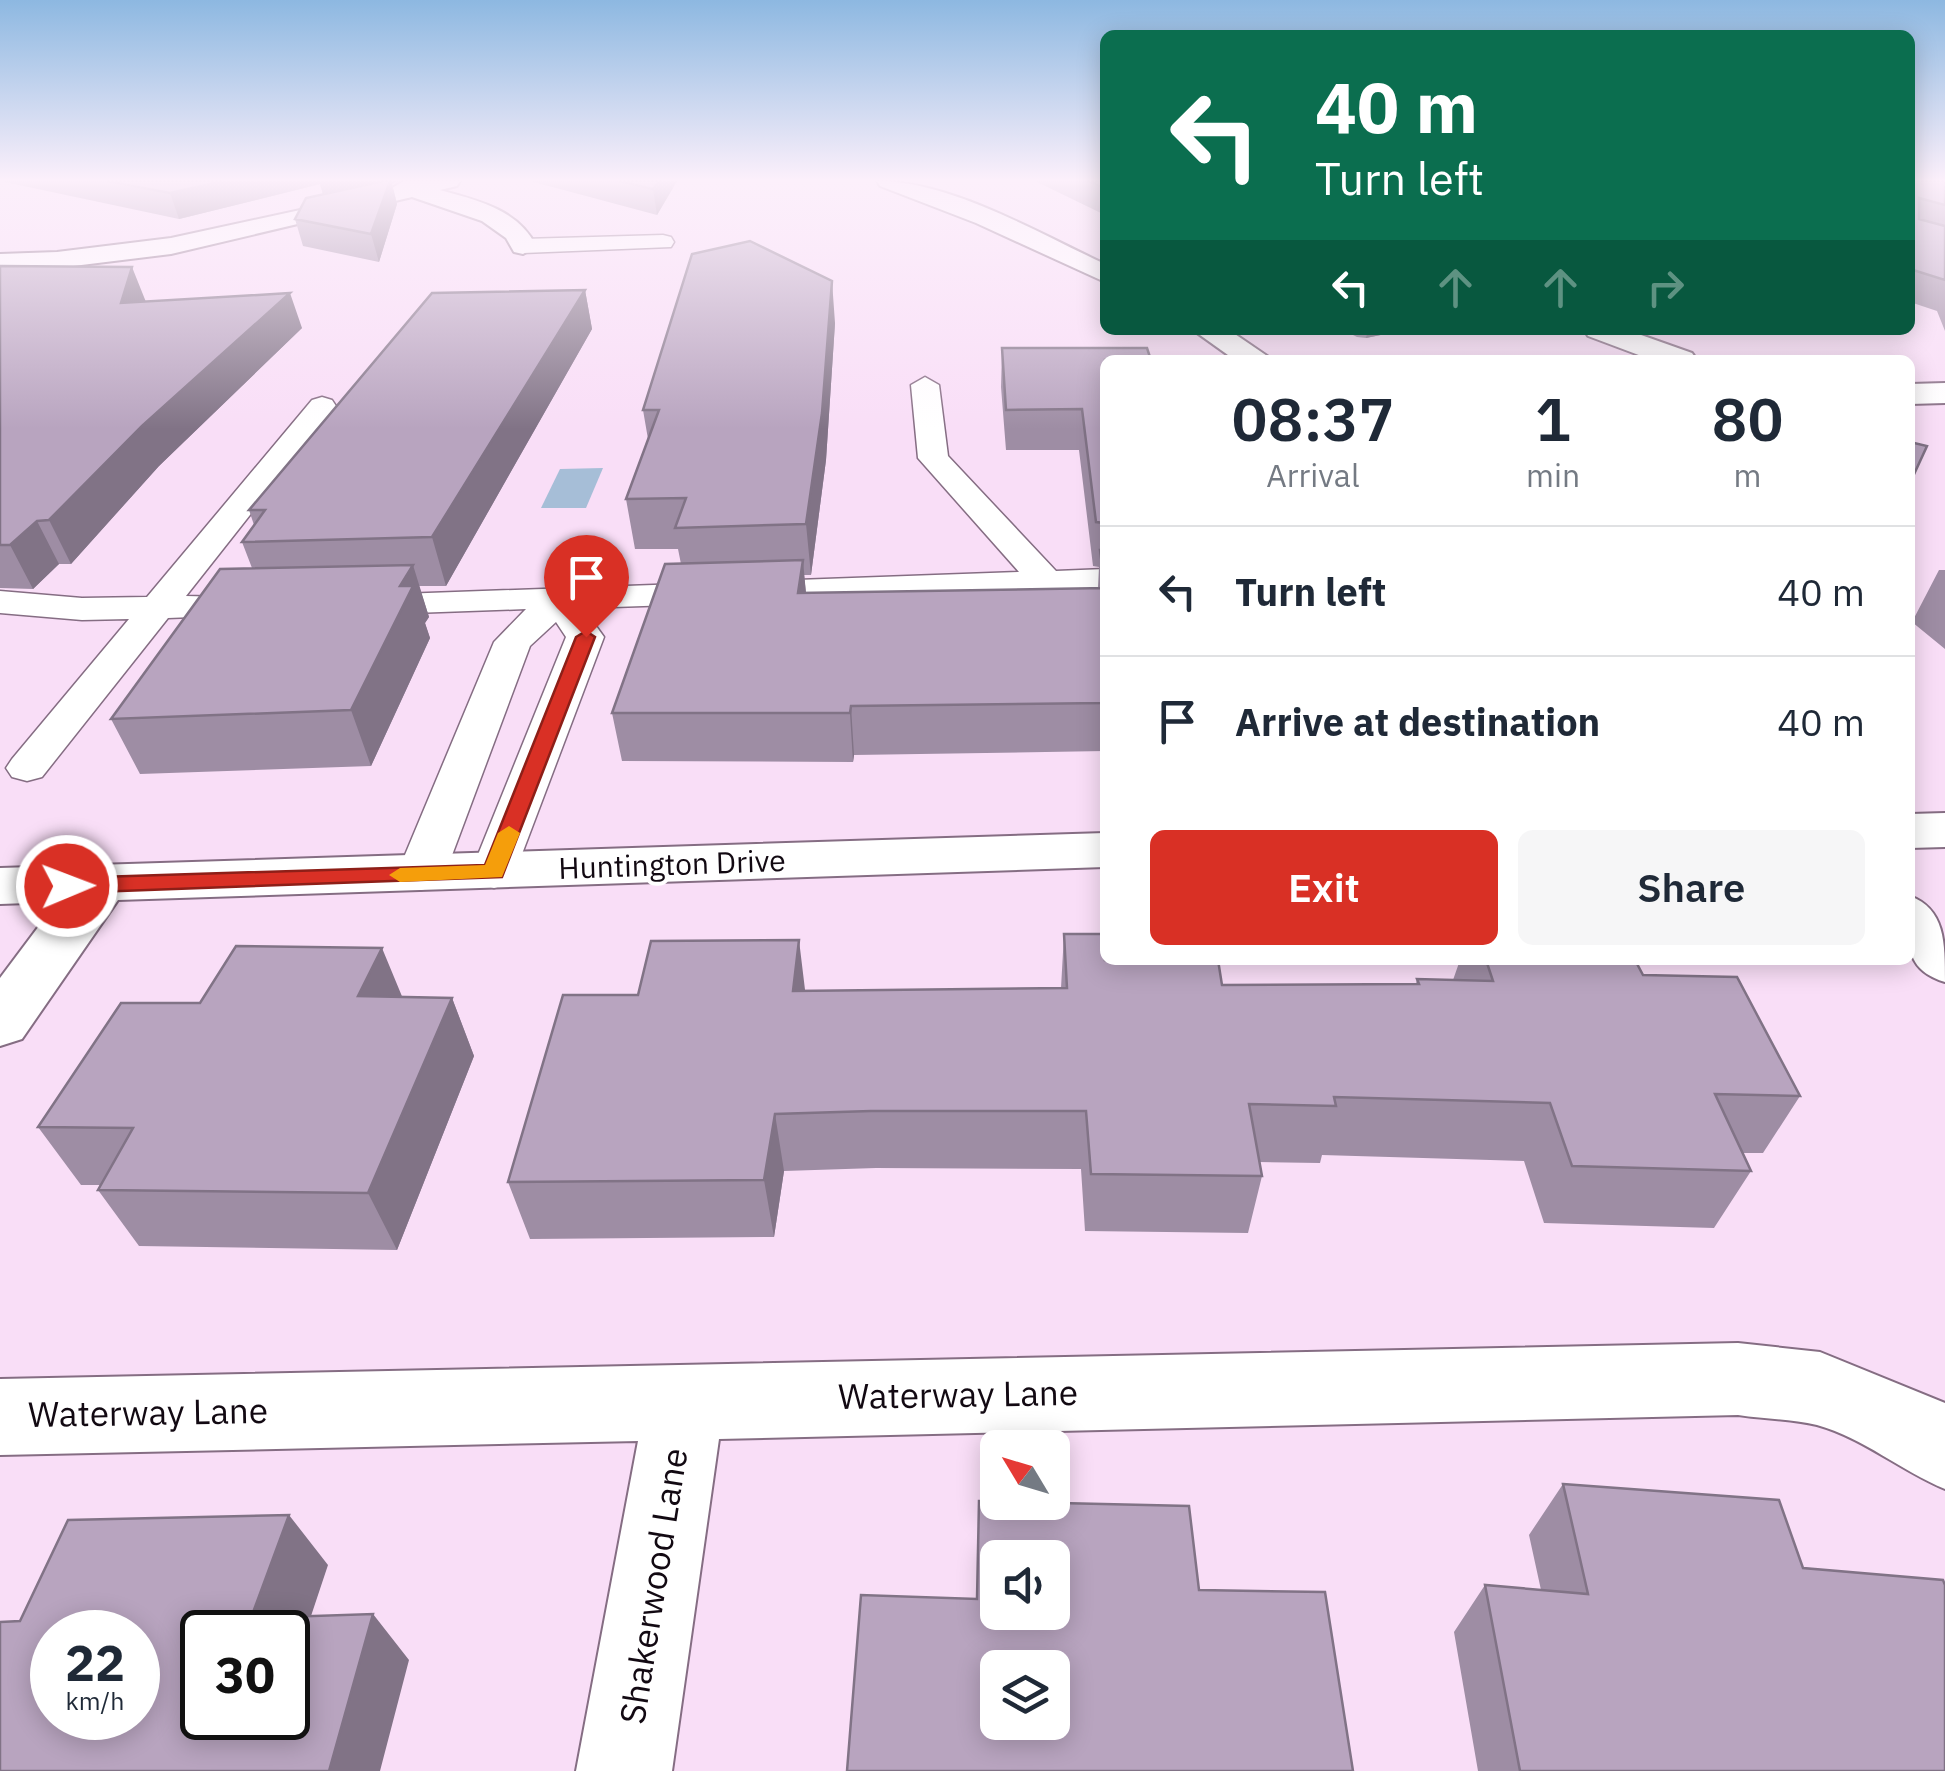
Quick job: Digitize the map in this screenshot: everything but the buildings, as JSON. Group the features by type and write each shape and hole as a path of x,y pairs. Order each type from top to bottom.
{"street":[{"path":"1216,335 1250,355"},
{"path":"1613,335 1667,355"},
{"path":"1915,394 1945,393"},
{"path":"1915,831 1945,830"},
{"name":"Huntington Drive","path":"0,886 1100,850"},
{"path":"0,1023 100,885"},
{"path":"1915,922 1945,961"},
{"name":"Waterway Lane","path":"0,1417 1738,1379 1820,1390 1927,1437"},
{"name":"Shakerwood Lane","path":"624,1771 684,1400"}],"lane":[{"path":"926,385 934,458 1047,582"},
{"path":"28,768 322,406"},
{"path":"329,604 558,600 1100,580"},
{"path":"494,872 586,637 558,600"},
{"path":"421,874 513,642 558,600"},
{"path":"0,602 82,609 291,605"}],"water":[{"path":"603,468 586,508 541,508 560,469"}],"slow traffic":[{"path":"400,875 494,872 509,833"}],"route":[{"path":"67,886 494,872 586,637"}]}
